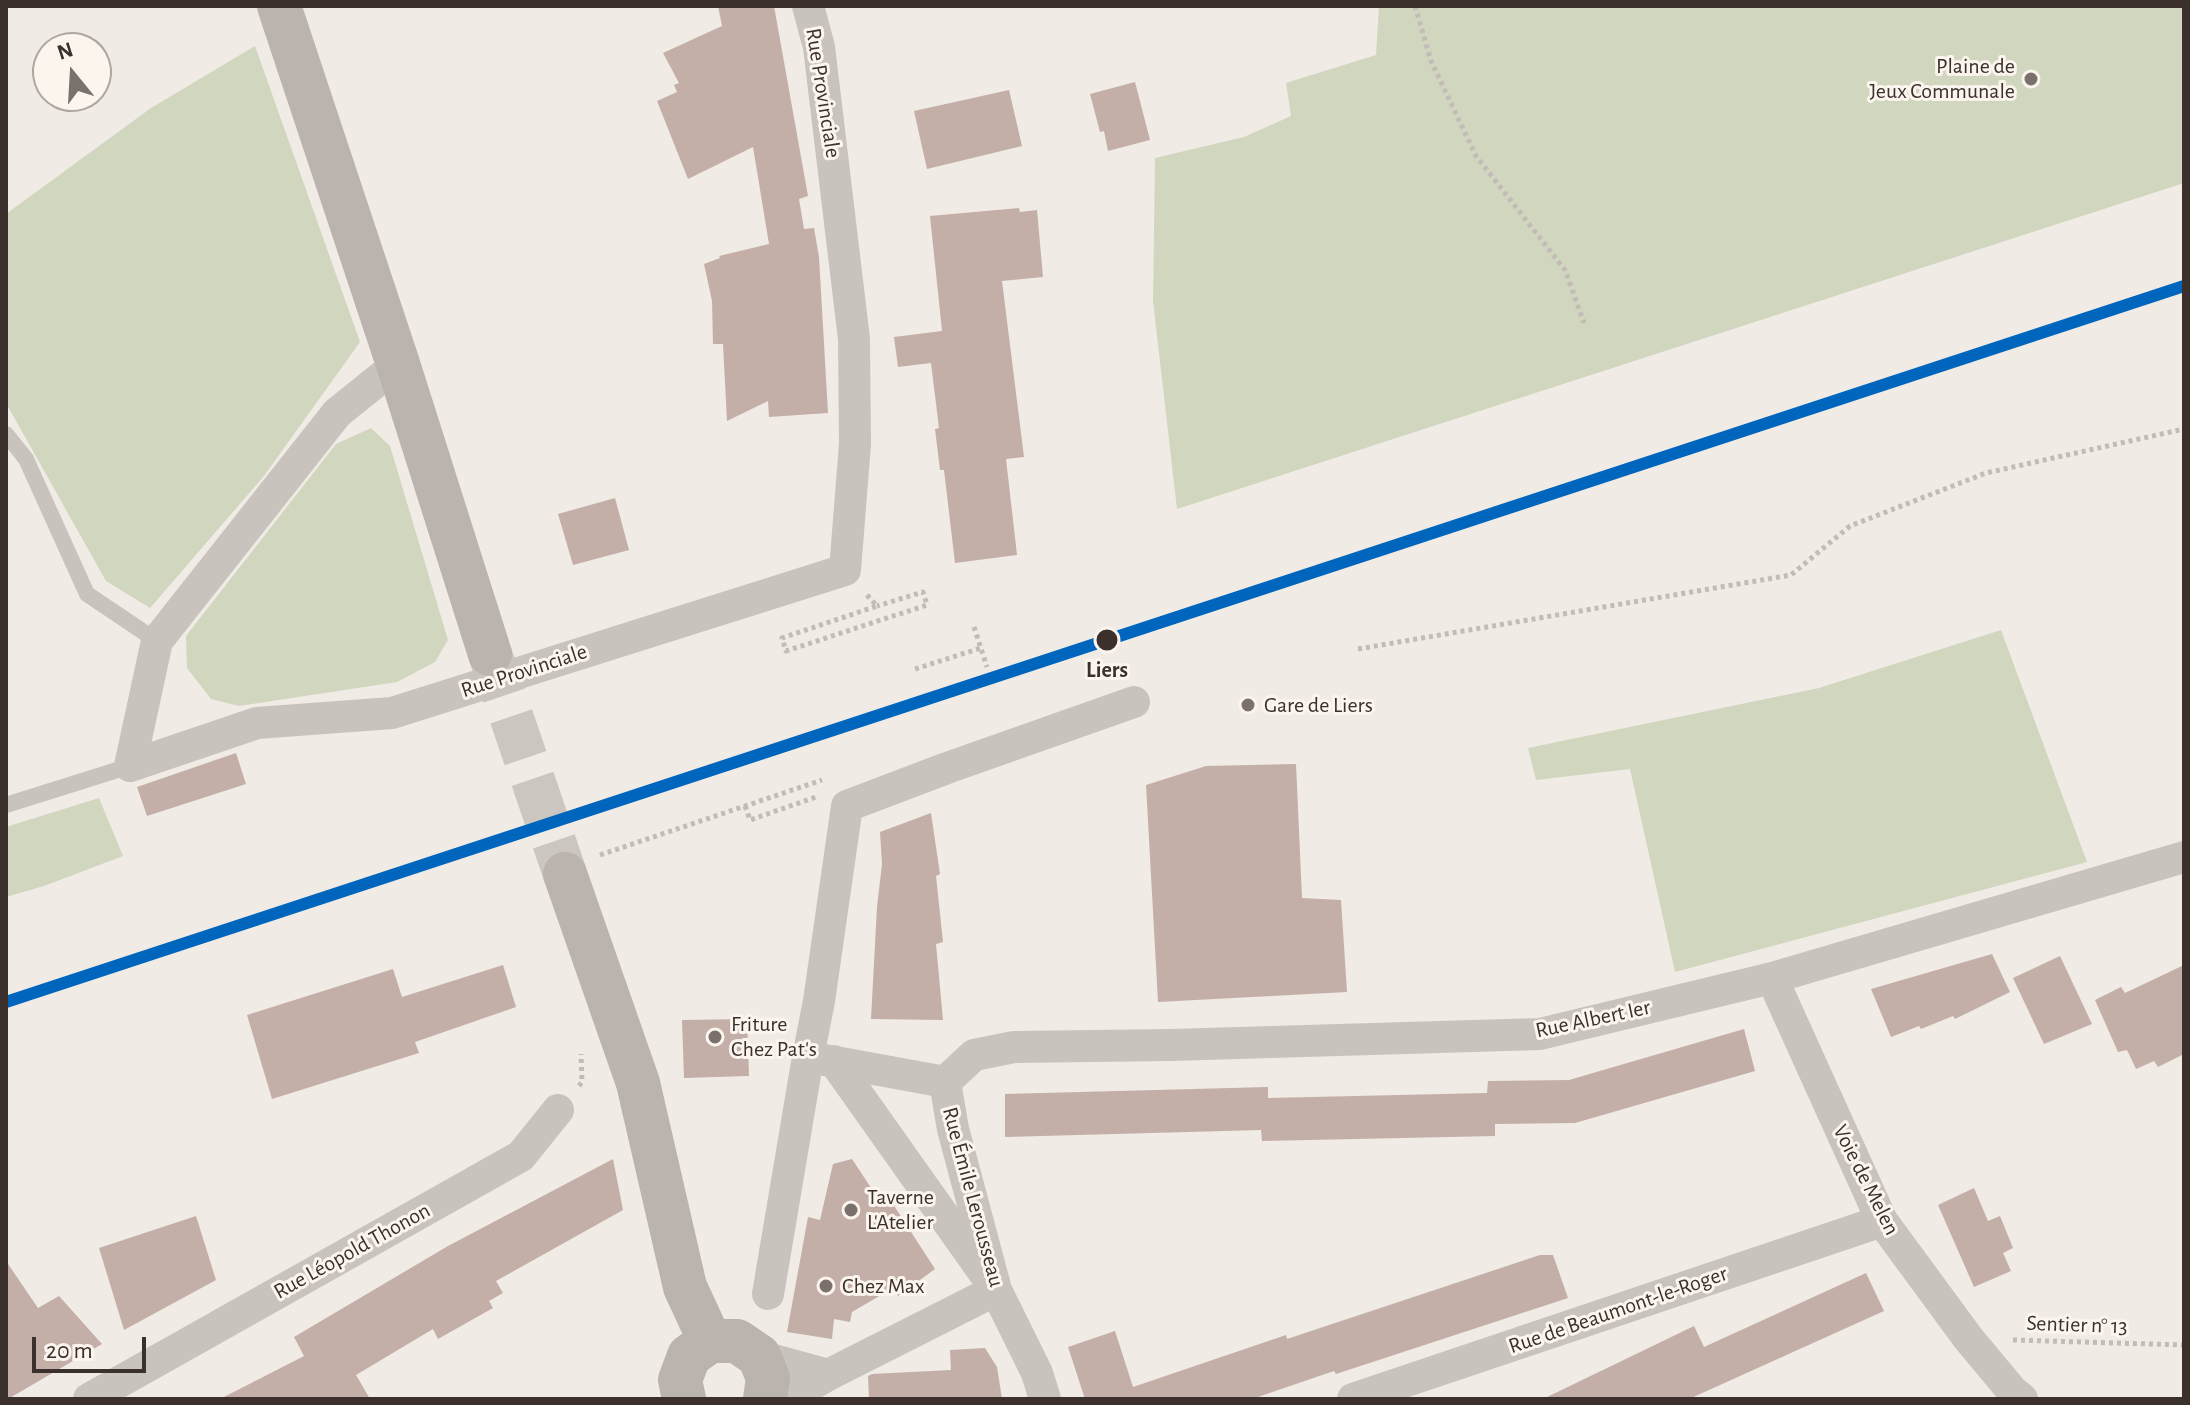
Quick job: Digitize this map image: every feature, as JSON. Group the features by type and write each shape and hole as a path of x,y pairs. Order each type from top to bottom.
{"main road":[{"name":"Rue Provinciale","path":"279,6 490,654"},
{"path":"576,866 638,1083 685,1287 710,1341"},
{"path":"684,1399 680,1380 689,1356 710,1341 737,1341 759,1356 768,1378 765,1399"}],"street":[{"name":"Rue Provinciale","path":"130,766 257,723 392,713 845,570 855,444 854,339 819,47 808,6"},
{"path":"130,766 157,641 337,413 398,364"},
{"path":"768,1294 821,1059 819,1001 847,806 1134,702"},
{"name":"Rue Albert Ier","path":"945,1082 974,1055 1014,1047 1540,1034 1772,978 2184,857"},
{"name":"Voie de Melen","path":"1772,978 1882,1221 2013,1397"},
{"path":"821,1059 945,1082"},
{"path":"786,1399 996,1290 821,1059"},
{"name":"Rue Émile Lerousseau","path":"945,1082 953,1129 996,1290 1037,1373 1045,1399"},
{"name":"Rue Léopold Thonon","path":"89,1399 521,1156 558,1110"},
{"name":"Rue de Beaumont-le-Roger","path":"1353,1399 1882,1221"},
{"path":"759,1356 828,1375"}],"lane":[{"path":"6,434 26,459 87,594 157,641"},
{"path":"6,805 130,766"}],"path":[{"path":"1415,6 1431,61 1476,156 1565,270 1584,323"},
{"path":"1358,649 1791,575 1850,526 1986,473 2184,429"},
{"path":"845,570 877,606"},
{"path":"923,592 927,605 786,651 782,638 877,606 923,592"},
{"path":"974,627 987,667"},
{"path":"915,669 981,648"},
{"path":"576,866 835,776"},
{"path":"745,806 750,820 836,790 847,806"},
{"path":"558,1110 582,1082 581,1050"},
{"name":"Sentier n° 13","path":"1968,1338 2184,1345"}],"green space":[{"path":"1379,6 2184,6 2184,183 1177,509 1153,301 1155,158 1244,137 1291,116 1286,83 1376,55"},
{"path":"255,46 360,342 264,476 150,608 106,581 6,403 6,214 151,108"},
{"path":"371,428 390,446 448,640 435,662 397,682 239,706 211,699 187,668 186,636 336,444"},
{"path":"2001,630 2087,862 1675,972 1630,769 1536,780 1528,748 1819,688"},
{"path":"99,798 123,856 6,897 6,827"}],"building":[{"path":"718,6 774,6 808,196 799,199 804,229 814,228 819,257 828,413 769,417 768,401 727,421 723,344 713,344 712,301 704,264 719,256 769,244 753,147 688,179 657,101 677,92 674,85 679,83 663,53 722,26"},
{"path":"1135,82 1150,140 1108,151 1090,94"},
{"path":"1009,90 1022,146 927,169 914,111"},
{"path":"1019,208 1020,212 1037,210 1043,277 1002,281 1024,457 1006,459 1017,555 955,563 944,470 940,470 935,429 939,428 931,363 898,367 894,337 942,331 930,216"},
{"path":"615,498 629,550 573,565 558,514"},
{"path":"236,753 246,784 147,816 137,787"},
{"path":"1296,764 1302,898 1341,900 1347,992 1158,1002 1146,785 1206,766"},
{"path":"931,813 940,874 936,876 943,942 936,944 943,1020 871,1019 882,864 880,832"},
{"path":"1992,954 2010,992 1955,1019 1953,1016 1891,1037 1871,989"},
{"path":"2060,956 2092,1024 2044,1044 2013,978"},
{"path":"503,965 516,1007 415,1042 419,1053 272,1099 247,1015 393,969 402,997"},
{"path":"2184,965 2184,1054 2158,1067 2154,1061 2136,1069 2127,1050 2118,1052 2095,1000 2121,987 2125,993"},
{"name":"Friture Chez Pat's","path":"747,1019 749,1076 684,1078 682,1020"},
{"path":"1744,1029 1755,1071 1575,1123 1495,1124 1495,1136 1262,1141 1261,1130 1005,1137 1005,1094 1268,1087 1268,1098 1487,1093 1488,1081 1569,1080"},
{"path":"613,1159 623,1210 496,1281 503,1293 489,1301 493,1308 438,1339 433,1329 356,1375 370,1399 220,1399 304,1356 294,1337 448,1246"},
{"path":"852,1159 883,1206 891,1201 935,1269 898,1296 893,1288 852,1312 850,1322 834,1319 832,1339 787,1332 808,1217 820,1220 833,1164"},
{"path":"1974,1188 1988,1221 2000,1216 2013,1248 2003,1253 2011,1271 1974,1287 1938,1205"},
{"path":"196,1216 216,1280 124,1330 99,1248"},
{"path":"1540,1255 1553,1255 1568,1298 1252,1399 1085,1399 1068,1347 1115,1331 1133,1387"},
{"path":"6,1261 38,1308 59,1296 102,1344 8,1399 6,1399"},
{"path":"1866,1273 1884,1311 1689,1399 1543,1399 1694,1326 1704,1347"},
{"path":"985,1348 997,1367 1002,1399 869,1399 868,1376 872,1374 951,1370 950,1350"}],"tunnel":[{"path":"490,654 565,874"}],"transit line":[{"path":"6,1002 2184,286"}],"place":[{"name":"Plaine de Jeux Communale","path":"2031,79"},
{"name":"Liers","path":"1107,640"},
{"name":"Gare de Liers","path":"1248,705"},
{"name":"Friture Chez Pat's","path":"715,1037"},
{"name":"Taverne L'Atelier","path":"851,1210"},
{"name":"Chez Max","path":"826,1286"}]}
